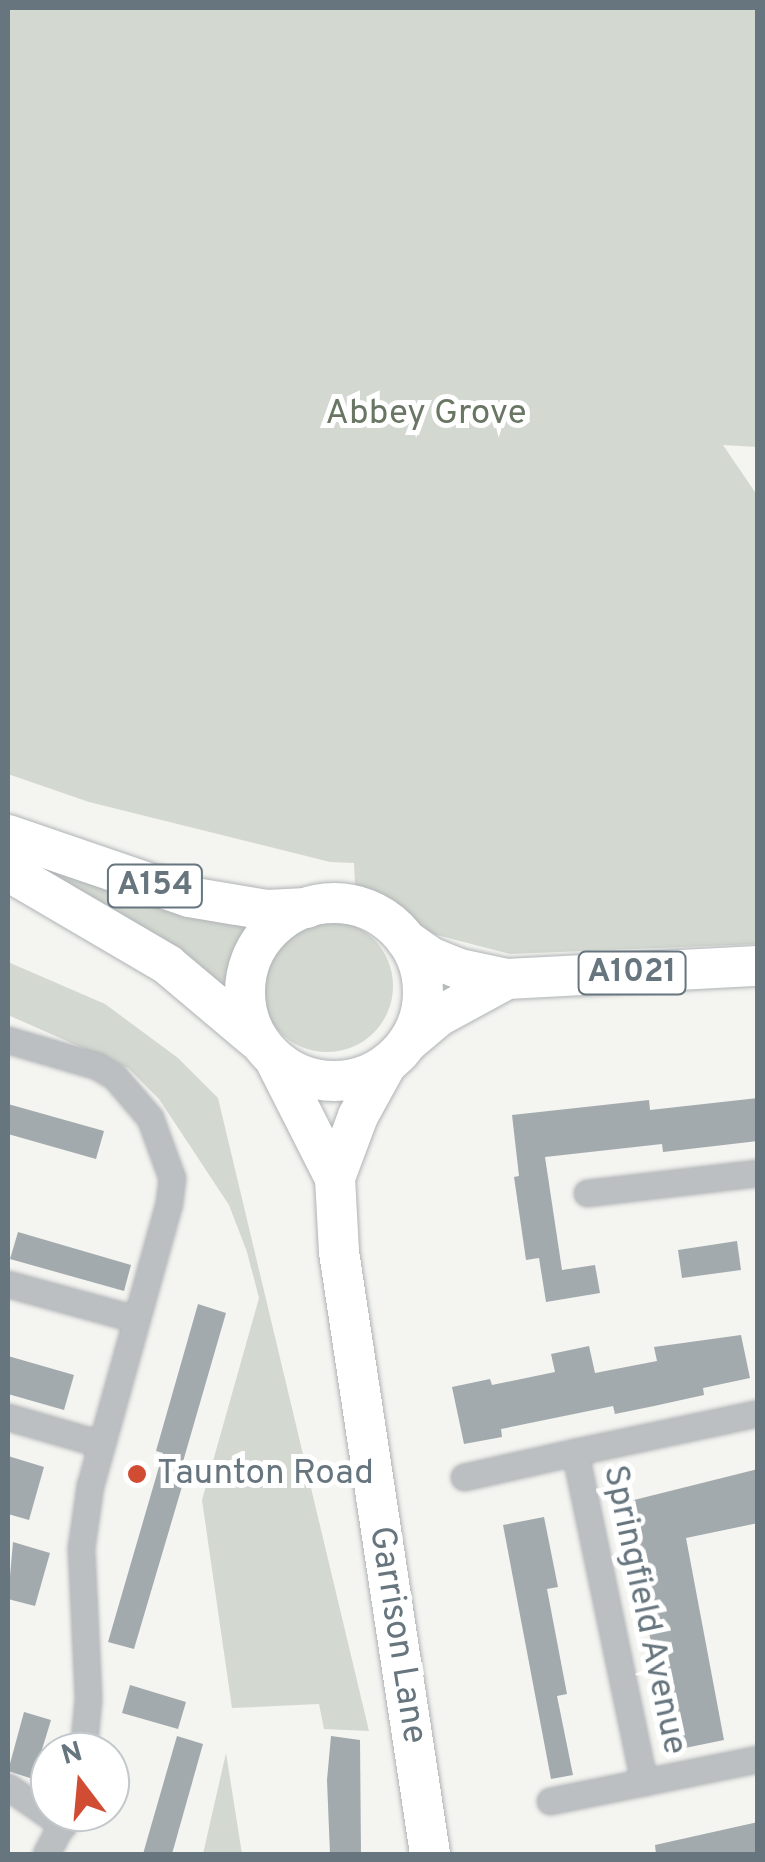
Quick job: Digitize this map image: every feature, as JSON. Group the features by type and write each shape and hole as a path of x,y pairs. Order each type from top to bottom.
{"main road":[{"name":"A154","path":"8,835 189,897 267,910 308,908"},
{"name":"A154","path":"8,871 168,965 267,1050"},
{"path":"332,904 358,907 385,920 406,940 415,956 423,990 422,1008 397,1053 337,1081 304,1076 267,1050 245,996 250,963 266,935 308,908 332,904"},
{"name":"A1021","path":"406,940 430,957 460,969 507,980 758,966"},
{"name":"A1021","path":"397,1053 439,1016 507,980"},
{"name":"Garrison Lane","path":"267,1050 334,1178 342,1272 430,1854"},
{"name":"Garrison Lane","path":"334,1178 358,1116 397,1053"}],"street":[{"path":"8,1040 97,1066 116,1077 160,1136 172,1178 170,1204 102,1444 81,1548 88,1699 85,1732"},
{"path":"586,1192 758,1173"},
{"path":"8,1284 136,1319"},
{"name":"Springfield Avenue","path":"464,1478 758,1413"},
{"path":"8,1418 102,1444"},
{"name":"Springfield Avenue","path":"575,1452 644,1782"},
{"name":"Springfield Avenue","path":"550,1801 758,1759"},
{"path":"8,1786 30,1798"}],"green space":[{"name":"Abbey Grove","path":"8,8 757,8 757,447 723,445 757,495 757,944 510,954 433,934 355,885 354,863 330,862 89,802 8,774"},
{"path":"8,852 256,919 237,942 228,982 221,986"},
{"path":"327,920 352,925 374,939 388,961 393,986 388,1011 374,1033 352,1047 327,1052 302,1047 280,1033 266,1011 261,986 266,961 280,939 302,925"},
{"path":"8,962 105,1004 178,1058 218,1098 369,1731 324,1729 319,1704 232,1708 202,1500 259,1298 247,1252 229,1205 159,1099 128,1068 8,1015"},
{"path":"226,1753 242,1854 203,1854"}],"building":[{"path":"758,1098 758,1141 663,1152 662,1144 545,1157 562,1270 595,1265 600,1293 546,1302 539,1258 526,1260 514,1177 519,1176 512,1115 649,1100 650,1110"},
{"path":"8,1104 104,1131 96,1159 8,1134"},
{"path":"18,1232 131,1265 124,1291 10,1259"},
{"path":"737,1241 741,1270 682,1278 678,1250"},
{"path":"198,1304 226,1313 180,1472 186,1473 134,1649 108,1642 163,1453 156,1451"},
{"path":"741,1335 750,1378 703,1388 704,1395 615,1414 613,1406 501,1429 502,1437 464,1444 452,1387 490,1379 492,1385 555,1372 551,1354 589,1346 595,1373 657,1361 654,1347"},
{"path":"8,1356 74,1375 64,1410 8,1394"},
{"path":"8,1456 44,1467 29,1520 8,1514"},
{"path":"758,1469 758,1523 686,1538 724,1740 680,1749 671,1703 664,1704 622,1503"},
{"path":"544,1517 558,1587 547,1589 567,1694 557,1696 573,1775 551,1779 503,1525"},
{"path":"13,1542 50,1553 35,1606 8,1599"},
{"path":"130,1685 186,1702 178,1729 122,1713"},
{"path":"24,1712 51,1720 47,1732 30,1732 30,1778 8,1771"},
{"path":"177,1736 203,1744 172,1854 143,1854"},
{"path":"331,1736 360,1740 361,1854 330,1854 327,1780"},
{"path":"758,1822 758,1854 656,1854 655,1845"}],"place":[{"name":"Taunton Road","path":"137,1474"}]}
